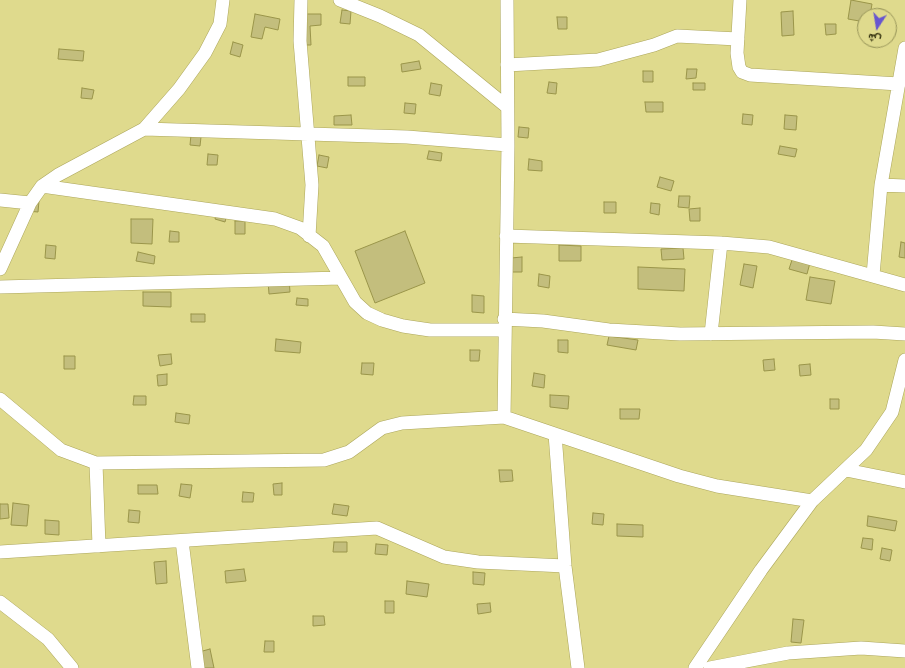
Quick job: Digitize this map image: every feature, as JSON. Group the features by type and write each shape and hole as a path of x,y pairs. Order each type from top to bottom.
{"street":[{"path":"0,269 30,203 42,186 58,175 144,129 179,89 205,52 220,24 223,0"},
{"path":"301,0 300,41 312,185 309,236"},
{"path":"340,0 380,16 419,35 506,106"},
{"path":"504,417 504,324 508,145 506,106 507,0"},
{"path":"740,0 738,39 739,67 742,72 750,75 900,90"},
{"path":"507,65 598,60 654,45 677,36 738,39"},
{"path":"873,275 881,185 900,90 905,48"},
{"path":"144,129 307,136 407,137 508,145"},
{"path":"881,185 905,186"},
{"path":"42,186 276,219 300,228 323,246 355,302 367,313 382,320 403,326 430,330 543,321 617,330 680,334 873,332 905,334"},
{"path":"0,200 30,203"},
{"path":"506,236 720,243 769,247 905,285"},
{"path":"711,334 720,243"},
{"path":"0,286 341,278"},
{"path":"695,668 761,570 812,501 866,450 892,412 905,360"},
{"path":"0,399 61,450 96,463 324,460 349,452 382,428 395,424 504,417 679,476 717,486 812,501"},
{"path":"555,434 565,566 578,668"},
{"path":"96,463 99,546"},
{"path":"846,470 905,482"},
{"path":"0,552 377,528 444,556 478,562 565,566"},
{"path":"182,541 198,668"},
{"path":"1,604 48,639 72,668"},
{"path":"710,668 788,653 862,648 905,651"}],"building":[{"path":"851,0 872,4 871,8 857,8 857,21 848,19"},
{"path":"342,10 351,11 350,24 340,23"},
{"path":"793,11 794,35 782,36 781,12"},
{"path":"255,14 280,19 278,30 265,27 262,39 251,37"},
{"path":"302,14 321,14 321,25 310,26 311,45 303,45"},
{"path":"557,17 567,17 567,29 558,29"},
{"path":"825,24 836,24 836,34 826,35"},
{"path":"233,42 243,45 240,57 230,54"},
{"path":"59,49 84,51 83,61 58,59"},
{"path":"419,61 421,69 402,72 401,64"},
{"path":"687,69 697,69 696,78 686,79"},
{"path":"643,71 653,71 653,82 643,82"},
{"path":"348,77 365,77 365,86 348,86"},
{"path":"549,82 557,83 556,94 547,93"},
{"path":"431,83 442,85 440,96 429,94"},
{"path":"693,83 705,83 705,90 693,90"},
{"path":"82,88 94,90 92,99 81,98"},
{"path":"645,102 663,102 663,112 646,112"},
{"path":"405,103 416,104 415,114 404,113"},
{"path":"743,114 753,115 752,125 742,124"},
{"path":"351,115 352,125 334,125 334,116"},
{"path":"785,115 797,116 796,130 784,129"},
{"path":"519,127 529,128 528,138 518,137"},
{"path":"191,135 201,137 200,146 190,145"},
{"path":"780,146 797,149 795,157 778,154"},
{"path":"429,151 442,153 441,161 427,159"},
{"path":"208,154 218,155 217,165 207,165"},
{"path":"319,155 329,157 327,168 317,166"},
{"path":"529,159 542,161 542,171 528,170"},
{"path":"660,177 674,181 671,191 657,187"},
{"path":"679,196 690,196 689,208 678,207"},
{"path":"39,201 38,212 27,211"},
{"path":"604,202 616,202 616,213 604,213"},
{"path":"651,203 660,204 659,215 650,213"},
{"path":"700,208 700,221 690,221 689,209"},
{"path":"217,211 227,214 225,222 215,219"},
{"path":"131,219 153,219 152,244 131,243"},
{"path":"235,221 245,221 245,234 235,234"},
{"path":"170,231 179,232 179,242 169,242"},
{"path":"405,231 425,283 375,303 355,251"},
{"path":"901,242 905,243 905,258 899,257"},
{"path":"46,245 56,246 55,259 45,258"},
{"path":"559,245 581,246 581,261 559,261"},
{"path":"683,248 684,259 662,260 661,249"},
{"path":"138,252 155,256 154,264 136,261"},
{"path":"794,254 811,259 807,274 789,269"},
{"path":"522,257 522,272 512,272 511,258"},
{"path":"744,264 757,266 753,288 740,285"},
{"path":"638,267 685,269 684,291 638,289"},
{"path":"539,274 550,276 549,288 538,286"},
{"path":"810,277 835,281 831,304 806,300"},
{"path":"289,279 290,292 269,294 268,281"},
{"path":"143,292 171,292 171,307 143,306"},
{"path":"472,295 484,296 484,313 472,312"},
{"path":"297,298 308,299 308,306 296,305"},
{"path":"191,314 205,314 205,322 191,322"},
{"path":"609,336 638,340 636,350 607,345"},
{"path":"276,339 301,342 300,353 275,351"},
{"path":"558,340 568,340 568,353 558,352"},
{"path":"470,350 480,350 479,361 470,361"},
{"path":"171,354 172,364 160,366 158,355"},
{"path":"64,356 75,356 75,369 64,369"},
{"path":"774,359 775,370 764,371 763,360"},
{"path":"362,363 374,363 373,375 361,374"},
{"path":"810,364 811,375 800,376 799,365"},
{"path":"534,373 545,375 544,388 532,386"},
{"path":"167,374 167,385 158,386 157,375"},
{"path":"550,395 569,396 568,409 550,407"},
{"path":"134,396 146,396 146,405 133,405"},
{"path":"830,399 839,399 839,409 830,409"},
{"path":"620,409 640,409 639,419 620,419"},
{"path":"176,413 190,415 189,424 175,422"},
{"path":"499,470 512,470 513,481 500,482"},
{"path":"282,483 282,495 274,495 273,484"},
{"path":"181,484 192,485 190,498 179,496"},
{"path":"138,485 157,485 158,494 138,494"},
{"path":"243,492 254,493 253,502 242,502"},
{"path":"13,503 29,505 27,526 11,525"},
{"path":"0,504 8,504 9,518 0,519"},
{"path":"334,504 349,506 347,516 332,514"},
{"path":"129,510 140,511 139,523 128,522"},
{"path":"593,513 604,514 603,525 592,524"},
{"path":"868,516 897,521 895,531 867,526"},
{"path":"45,520 59,521 59,535 45,534"},
{"path":"617,524 643,525 643,537 617,536"},
{"path":"863,538 873,539 872,550 861,548"},
{"path":"334,542 347,542 347,552 333,552"},
{"path":"376,544 388,545 387,555 375,554"},
{"path":"882,548 892,550 890,561 880,559"},
{"path":"166,561 167,583 156,584 154,562"},
{"path":"244,569 246,581 226,583 225,571"},
{"path":"473,572 485,573 484,585 473,584"},
{"path":"407,581 429,584 427,597 406,594"},
{"path":"385,601 394,601 394,613 385,613"},
{"path":"490,603 491,612 478,614 477,604"},
{"path":"313,616 324,616 325,625 313,626"},
{"path":"793,619 804,620 801,643 791,642"},
{"path":"265,641 274,641 274,652 264,652"},
{"path":"210,649 214,668 204,668 199,652"}]}
